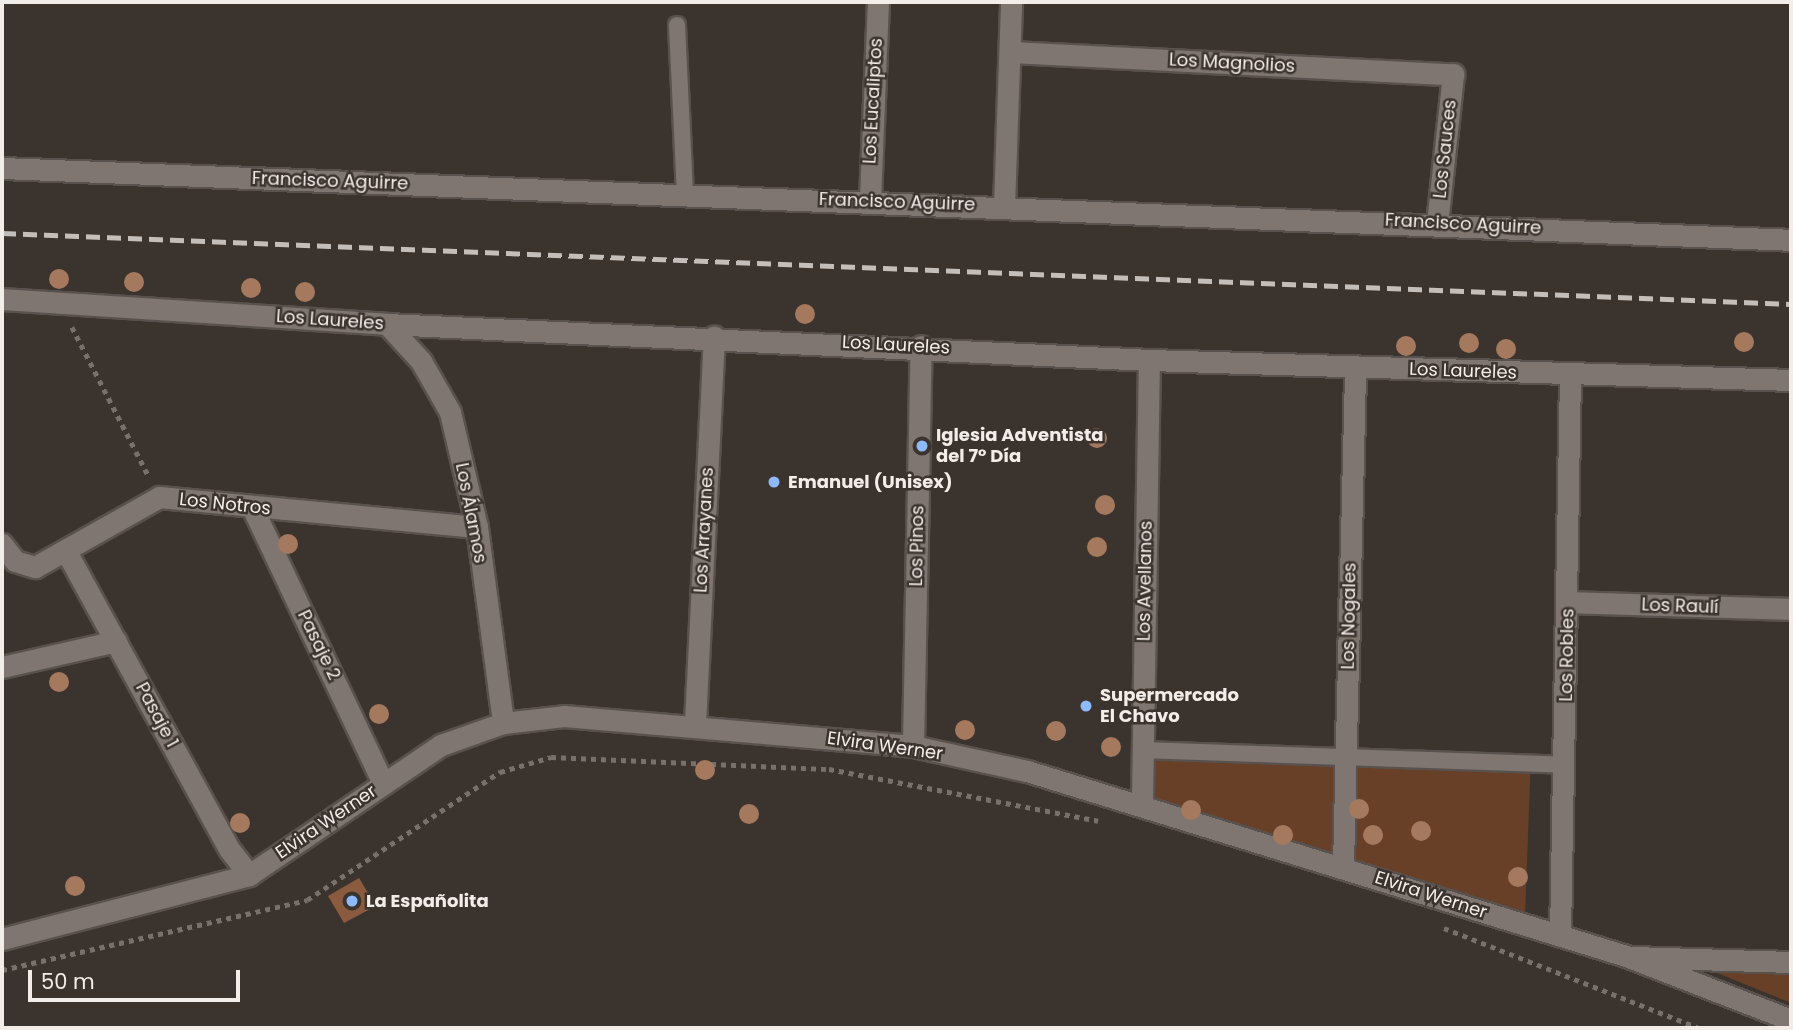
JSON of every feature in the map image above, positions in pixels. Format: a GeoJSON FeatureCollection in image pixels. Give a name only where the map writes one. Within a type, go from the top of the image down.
{"type":"FeatureCollection","features":[{"type":"Feature","properties":{"kind":"street","name":"Los Eucaliptos"},"geometry":{"type":"LineString","coordinates":[[870,200],[878,2]]}},
{"type":"Feature","properties":{"kind":"street"},"geometry":{"type":"LineString","coordinates":[[1004,206],[1012,52],[1011,2]]}},
{"type":"Feature","properties":{"kind":"street","name":"Los Magnolios"},"geometry":{"type":"LineString","coordinates":[[1012,52],[1453,74]]}},
{"type":"Feature","properties":{"kind":"street","name":"Los Sauces"},"geometry":{"type":"LineString","coordinates":[[1437,223],[1453,74]]}},
{"type":"Feature","properties":{"kind":"street","name":"Francisco Aguirre"},"geometry":{"type":"LineString","coordinates":[[2,169],[870,200],[1791,240]]}},
{"type":"Feature","properties":{"kind":"street","name":"Los Laureles"},"geometry":{"type":"LineString","coordinates":[[2,299],[387,324],[714,336],[1149,360],[1791,380]]}},
{"type":"Feature","properties":{"kind":"street","name":"Los Álamos"},"geometry":{"type":"LineString","coordinates":[[387,324],[421,361],[450,412],[477,527],[503,723]]}},
{"type":"Feature","properties":{"kind":"street","name":"Los Arrayanes"},"geometry":{"type":"LineString","coordinates":[[695,724],[714,336]]}},
{"type":"Feature","properties":{"kind":"street","name":"Los Pinos"},"geometry":{"type":"LineString","coordinates":[[913,746],[921,346]]}},
{"type":"Feature","properties":{"kind":"street","name":"Los Avellanos"},"geometry":{"type":"LineString","coordinates":[[1142,802],[1149,360]]}},
{"type":"Feature","properties":{"kind":"street","name":"Los Nogales"},"geometry":{"type":"LineString","coordinates":[[1343,865],[1355,367]]}},
{"type":"Feature","properties":{"kind":"street","name":"Los Robles"},"geometry":{"type":"LineString","coordinates":[[1559,936],[1568,602],[1570,374]]}},
{"type":"Feature","properties":{"kind":"street","name":"Los Notros"},"geometry":{"type":"LineString","coordinates":[[2,544],[15,561],[35,567],[67,553],[159,497],[477,527]]}},
{"type":"Feature","properties":{"kind":"street","name":"Pasaje 2"},"geometry":{"type":"LineString","coordinates":[[251,507],[383,783]]}},
{"type":"Feature","properties":{"kind":"street","name":"Pasaje 1"},"geometry":{"type":"LineString","coordinates":[[67,553],[249,875]]}},
{"type":"Feature","properties":{"kind":"street","name":"Los Raulí"},"geometry":{"type":"LineString","coordinates":[[1568,602],[1791,609]]}},
{"type":"Feature","properties":{"kind":"street"},"geometry":{"type":"LineString","coordinates":[[2,667],[116,641]]}},
{"type":"Feature","properties":{"kind":"street","name":"Elvira Werner"},"geometry":{"type":"LineString","coordinates":[[2,939],[249,875],[441,745],[503,723],[564,716],[695,724],[913,746],[1142,802],[1626,956],[1791,961]]}},
{"type":"Feature","properties":{"kind":"street"},"geometry":{"type":"LineString","coordinates":[[1626,956],[1791,1020]]}},
{"type":"Feature","properties":{"kind":"lane"},"geometry":{"type":"LineString","coordinates":[[677,24],[685,194]]}},
{"type":"Feature","properties":{"kind":"lane"},"geometry":{"type":"LineString","coordinates":[[1143,750],[1564,765]]}},
{"type":"Feature","properties":{"kind":"path"},"geometry":{"type":"LineString","coordinates":[[59,302],[159,497]]}},
{"type":"Feature","properties":{"kind":"path"},"geometry":{"type":"LineString","coordinates":[[2,970],[307,900],[500,772],[551,757],[829,769],[1110,823]]}},
{"type":"Feature","properties":{"kind":"path"},"geometry":{"type":"LineString","coordinates":[[1437,926],[1699,1028]]}},
{"type":"Feature","properties":{"kind":"shaded area"},"geometry":{"type":"Polygon","coordinates":[[[1136,740],[1531,755],[1525,915],[1133,791],[1136,740]]]}},
{"type":"Feature","properties":{"kind":"shaded area"},"geometry":{"type":"Polygon","coordinates":[[[1698,965],[1791,970],[1791,1003],[1698,965]]]}},
{"type":"Feature","properties":{"kind":"building","name":"La Españolita"},"geometry":{"type":"Polygon","coordinates":[[[359,878],[376,906],[344,923],[328,896],[359,878]]]}},
{"type":"Feature","properties":{"kind":"railway"},"geometry":{"type":"LineString","coordinates":[[2,233],[1791,304]]}},
{"type":"Feature","properties":{"kind":"place","name":"Iglesia Adventista del 7° Día"},"geometry":{"type":"Point","coordinates":[922,446]}},
{"type":"Feature","properties":{"kind":"place","name":"Emanuel (Unisex)"},"geometry":{"type":"Point","coordinates":[774,482]}},
{"type":"Feature","properties":{"kind":"place","name":"Supermercado El Chavo"},"geometry":{"type":"Point","coordinates":[1086,706]}},
{"type":"Feature","properties":{"kind":"place","name":"La Españolita"},"geometry":{"type":"Point","coordinates":[352,901]}}]}
